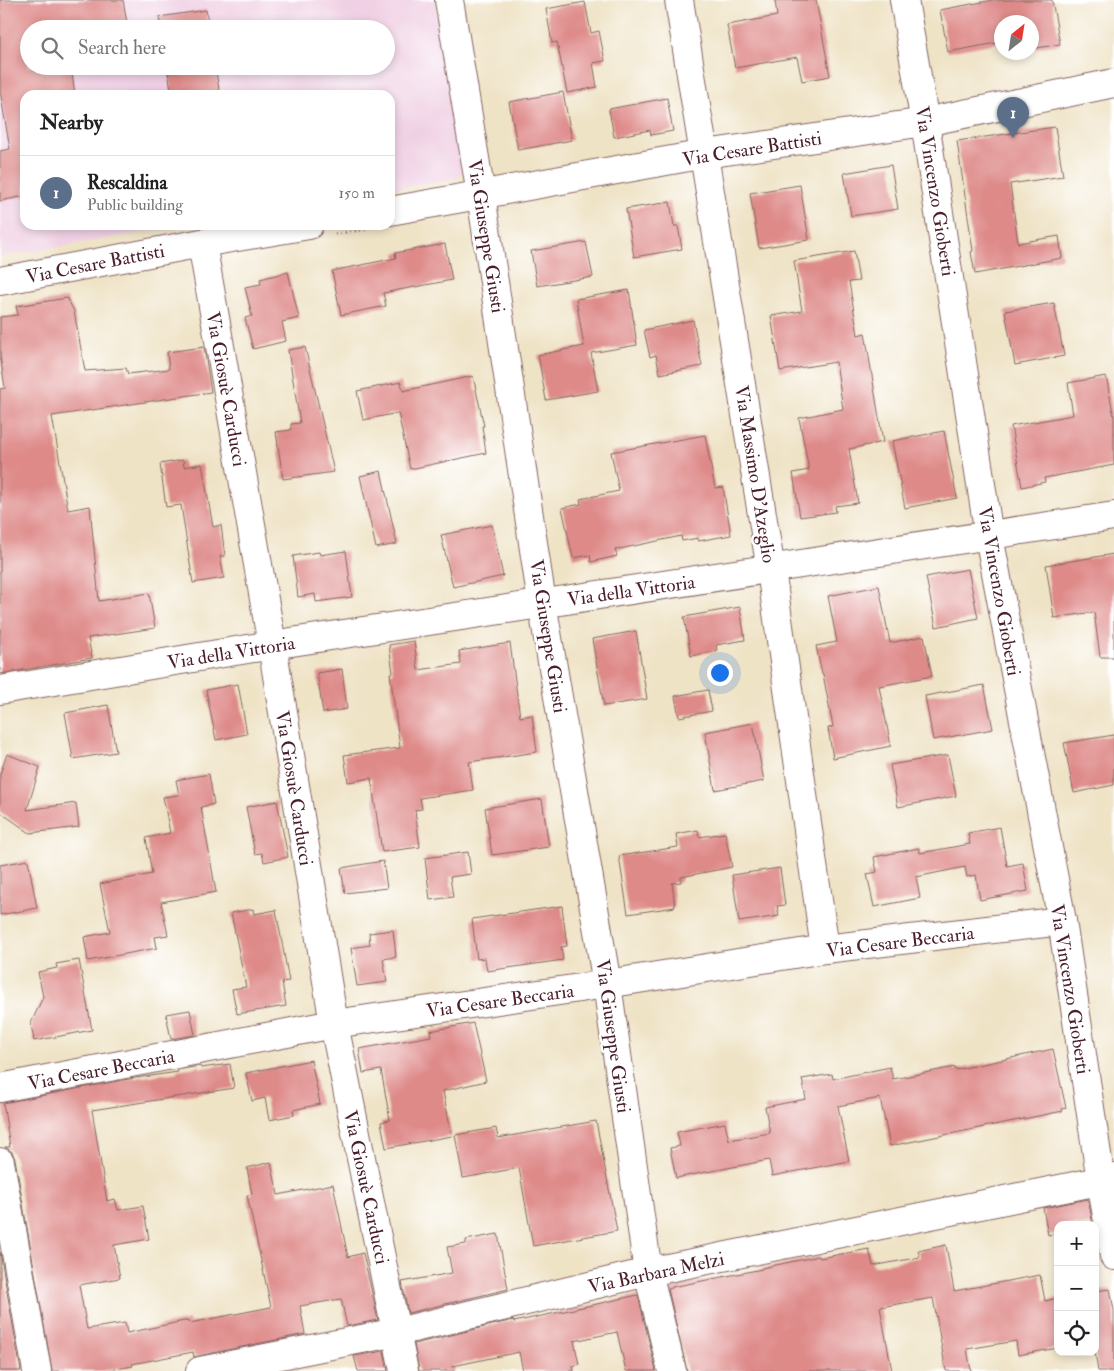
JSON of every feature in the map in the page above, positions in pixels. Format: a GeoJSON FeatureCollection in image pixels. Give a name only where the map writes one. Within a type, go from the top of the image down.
{"type":"FeatureCollection","features":[{"type":"Feature","properties":{"kind":"street","name":"Via Giuseppe Giusti"},"geometry":{"type":"LineString","coordinates":[[450,0],[542,603],[608,984],[648,1272],[672,1371]]}},
{"type":"Feature","properties":{"kind":"street","name":"Via Massimo D'Azeglio"},"geometry":{"type":"LineString","coordinates":[[679,0],[771,570],[825,949]]}},
{"type":"Feature","properties":{"kind":"street","name":"Via Vincenzo Gioberti"},"geometry":{"type":"LineString","coordinates":[[904,0],[925,122],[989,536],[1062,921],[1107,1179],[1114,1256]]}},
{"type":"Feature","properties":{"kind":"street","name":"Via Cesare Battisti"},"geometry":{"type":"LineString","coordinates":[[395,210],[705,154],[925,122],[1114,84]]}},
{"type":"Feature","properties":{"kind":"street","name":"Via Cesare Battisti"},"geometry":{"type":"LineString","coordinates":[[0,281],[279,230]]}},
{"type":"Feature","properties":{"kind":"street","name":"Via Giosuè Carducci"},"geometry":{"type":"LineString","coordinates":[[202,243],[272,645],[334,1024],[404,1371]]}},
{"type":"Feature","properties":{"kind":"street","name":"Via della Vittoria"},"geometry":{"type":"LineString","coordinates":[[0,690],[272,645],[1114,516]]}},
{"type":"Feature","properties":{"kind":"street","name":"Via Cesare Beccaria"},"geometry":{"type":"LineString","coordinates":[[0,1088],[334,1024],[608,984],[825,949],[1062,921]]}},
{"type":"Feature","properties":{"kind":"street"},"geometry":{"type":"LineString","coordinates":[[0,1162],[37,1371]]}},
{"type":"Feature","properties":{"kind":"street","name":"Via Barbara Melzi"},"geometry":{"type":"LineString","coordinates":[[200,1371],[397,1332],[648,1272],[1107,1179]]}},
{"type":"Feature","properties":{"kind":"shaded area"},"geometry":{"type":"Polygon","coordinates":[[[0,0],[434,0],[463,168],[459,178],[395,188],[395,90],[20,90],[20,230],[156,230],[0,257],[0,0]]]}},
{"type":"Feature","properties":{"kind":"building"},"geometry":{"type":"Polygon","coordinates":[[[0,0],[123,0],[126,20],[20,20],[20,75],[72,75],[74,90],[20,90],[20,197],[0,201],[0,151],[10,149],[0,91],[0,0]]]}},
{"type":"Feature","properties":{"kind":"building"},"geometry":{"type":"Polygon","coordinates":[[[775,0],[816,0],[830,76],[802,81],[797,57],[735,68],[727,25],[777,16],[775,0]]]}},
{"type":"Feature","properties":{"kind":"building"},"geometry":{"type":"Polygon","coordinates":[[[993,0],[1052,0],[1060,44],[1039,48],[1039,15],[994,15],[994,43],[948,52],[940,10],[993,0]]]}},
{"type":"Feature","properties":{"kind":"building"},"geometry":{"type":"Polygon","coordinates":[[[585,2],[591,33],[599,31],[605,61],[593,63],[597,87],[567,93],[557,42],[552,43],[546,9],[585,2]]]}},
{"type":"Feature","properties":{"kind":"building"},"geometry":{"type":"Polygon","coordinates":[[[206,10],[208,20],[160,20],[159,17],[206,10]]]}},
{"type":"Feature","properties":{"kind":"building"},"geometry":{"type":"Polygon","coordinates":[[[169,75],[217,75],[219,90],[171,90],[169,75]]]}},
{"type":"Feature","properties":{"kind":"building"},"geometry":{"type":"Polygon","coordinates":[[[563,92],[572,140],[518,150],[509,102],[563,92]]]}},
{"type":"Feature","properties":{"kind":"building"},"geometry":{"type":"Polygon","coordinates":[[[667,98],[673,131],[651,135],[650,130],[614,137],[609,109],[667,98]]]}},
{"type":"Feature","properties":{"kind":"building"},"geometry":{"type":"Polygon","coordinates":[[[1055,127],[1063,176],[1010,184],[1018,243],[1059,236],[1062,258],[975,274],[957,141],[1055,127]]]}},
{"type":"Feature","properties":{"kind":"building"},"geometry":{"type":"Polygon","coordinates":[[[891,165],[898,209],[851,216],[844,173],[891,165]]]}},
{"type":"Feature","properties":{"kind":"building"},"geometry":{"type":"Polygon","coordinates":[[[800,185],[809,240],[759,248],[750,193],[800,185]]]}},
{"type":"Feature","properties":{"kind":"building"},"geometry":{"type":"Polygon","coordinates":[[[670,202],[674,226],[678,226],[682,249],[634,257],[626,209],[670,202]]]}},
{"type":"Feature","properties":{"kind":"building"},"geometry":{"type":"Polygon","coordinates":[[[586,242],[593,277],[537,286],[531,251],[586,242]]]}},
{"type":"Feature","properties":{"kind":"building"},"geometry":{"type":"Polygon","coordinates":[[[445,244],[452,280],[383,293],[386,306],[341,315],[332,271],[396,258],[395,253],[445,244]]]}},
{"type":"Feature","properties":{"kind":"building"},"geometry":{"type":"Polygon","coordinates":[[[854,251],[859,281],[849,282],[858,335],[865,333],[883,442],[849,449],[858,503],[835,506],[836,512],[800,517],[793,473],[809,470],[799,418],[843,409],[836,362],[780,371],[771,316],[802,311],[794,261],[854,251]]]}},
{"type":"Feature","properties":{"kind":"building"},"geometry":{"type":"Polygon","coordinates":[[[288,272],[299,318],[282,322],[286,341],[253,349],[245,318],[252,316],[245,287],[261,284],[260,279],[288,272]]]}},
{"type":"Feature","properties":{"kind":"building"},"geometry":{"type":"Polygon","coordinates":[[[629,290],[637,345],[591,353],[598,391],[546,400],[538,355],[584,346],[576,299],[629,290]]]}},
{"type":"Feature","properties":{"kind":"building"},"geometry":{"type":"Polygon","coordinates":[[[67,298],[74,311],[85,371],[126,368],[128,374],[169,369],[167,352],[204,347],[211,392],[52,416],[68,510],[90,506],[99,601],[149,593],[155,628],[88,638],[92,658],[0,674],[0,389],[5,388],[0,355],[0,317],[18,315],[16,306],[67,298]]]}},
{"type":"Feature","properties":{"kind":"building"},"geometry":{"type":"Polygon","coordinates":[[[1054,303],[1064,356],[1015,365],[1005,311],[1054,303]]]}},
{"type":"Feature","properties":{"kind":"building"},"geometry":{"type":"Polygon","coordinates":[[[693,320],[702,366],[660,374],[656,355],[650,357],[644,330],[693,320]]]}},
{"type":"Feature","properties":{"kind":"building"},"geometry":{"type":"Polygon","coordinates":[[[305,347],[334,472],[283,479],[276,432],[291,430],[291,424],[300,423],[288,350],[305,347]]]}},
{"type":"Feature","properties":{"kind":"building"},"geometry":{"type":"Polygon","coordinates":[[[473,376],[484,426],[482,426],[486,453],[410,469],[398,413],[363,420],[357,391],[401,382],[403,391],[473,376]]]}},
{"type":"Feature","properties":{"kind":"building"},"geometry":{"type":"Polygon","coordinates":[[[1106,376],[1114,417],[1114,465],[1044,478],[1045,482],[1022,487],[1011,426],[1073,415],[1068,383],[1106,376]]]}},
{"type":"Feature","properties":{"kind":"building"},"geometry":{"type":"Polygon","coordinates":[[[944,431],[957,498],[905,508],[892,441],[944,431]]]}},
{"type":"Feature","properties":{"kind":"building"},"geometry":{"type":"Polygon","coordinates":[[[705,435],[715,488],[723,487],[731,535],[698,541],[698,538],[682,541],[681,536],[615,550],[617,556],[591,562],[590,555],[573,558],[562,508],[581,504],[580,499],[619,491],[611,452],[705,435]]]}},
{"type":"Feature","properties":{"kind":"building"},"geometry":{"type":"Polygon","coordinates":[[[183,460],[184,467],[202,464],[213,527],[221,525],[225,556],[220,556],[224,578],[193,583],[181,505],[166,507],[160,464],[183,460]]]}},
{"type":"Feature","properties":{"kind":"building"},"geometry":{"type":"Polygon","coordinates":[[[381,471],[397,544],[376,548],[360,476],[381,471]]]}},
{"type":"Feature","properties":{"kind":"building"},"geometry":{"type":"Polygon","coordinates":[[[492,525],[503,576],[453,587],[441,535],[492,525]]]}},
{"type":"Feature","properties":{"kind":"building"},"geometry":{"type":"Polygon","coordinates":[[[346,551],[352,597],[316,602],[315,594],[298,597],[293,556],[319,552],[320,555],[346,551]]]}},
{"type":"Feature","properties":{"kind":"building"},"geometry":{"type":"Polygon","coordinates":[[[1114,554],[1114,657],[1100,657],[1094,612],[1054,618],[1046,565],[1114,554]]]}},
{"type":"Feature","properties":{"kind":"building"},"geometry":{"type":"Polygon","coordinates":[[[968,569],[978,618],[936,627],[926,577],[968,569]]]}},
{"type":"Feature","properties":{"kind":"building"},"geometry":{"type":"Polygon","coordinates":[[[879,586],[890,643],[924,636],[932,676],[879,686],[891,746],[833,758],[828,728],[833,727],[816,646],[837,642],[828,596],[879,586]]]}},
{"type":"Feature","properties":{"kind":"building"},"geometry":{"type":"Polygon","coordinates":[[[740,607],[745,640],[716,645],[717,651],[691,656],[684,617],[740,607]]]}},
{"type":"Feature","properties":{"kind":"building"},"geometry":{"type":"Polygon","coordinates":[[[636,631],[647,699],[604,706],[592,639],[636,631]]]}},
{"type":"Feature","properties":{"kind":"building"},"geometry":{"type":"Polygon","coordinates":[[[414,641],[418,670],[461,664],[459,651],[510,643],[520,717],[532,715],[537,752],[469,762],[473,790],[420,798],[422,809],[415,810],[420,847],[382,852],[371,778],[348,782],[344,755],[400,748],[390,673],[393,673],[389,645],[414,641]]]}},
{"type":"Feature","properties":{"kind":"building"},"geometry":{"type":"Polygon","coordinates":[[[342,669],[347,709],[323,713],[317,673],[342,669]]]}},
{"type":"Feature","properties":{"kind":"building"},"geometry":{"type":"Polygon","coordinates":[[[238,684],[247,734],[216,740],[206,690],[238,684]]]}},
{"type":"Feature","properties":{"kind":"building"},"geometry":{"type":"Polygon","coordinates":[[[984,685],[993,729],[933,740],[925,696],[984,685]]]}},
{"type":"Feature","properties":{"kind":"building"},"geometry":{"type":"Polygon","coordinates":[[[708,690],[712,711],[679,717],[675,696],[708,690]]]}},
{"type":"Feature","properties":{"kind":"building"},"geometry":{"type":"Polygon","coordinates":[[[108,705],[116,752],[73,759],[65,713],[108,705]]]}},
{"type":"Feature","properties":{"kind":"building"},"geometry":{"type":"Polygon","coordinates":[[[753,723],[764,781],[715,790],[705,732],[753,723]]]}},
{"type":"Feature","properties":{"kind":"building"},"geometry":{"type":"Polygon","coordinates":[[[1114,735],[1114,785],[1074,793],[1064,743],[1114,735]]]}},
{"type":"Feature","properties":{"kind":"building"},"geometry":{"type":"Polygon","coordinates":[[[7,754],[40,767],[27,810],[76,803],[79,827],[30,833],[0,812],[0,774],[7,754]]]}},
{"type":"Feature","properties":{"kind":"building"},"geometry":{"type":"Polygon","coordinates":[[[948,755],[956,796],[898,807],[890,765],[948,755]]]}},
{"type":"Feature","properties":{"kind":"building"},"geometry":{"type":"Polygon","coordinates":[[[209,774],[214,804],[201,807],[216,892],[161,902],[168,935],[155,937],[157,948],[88,961],[84,937],[110,932],[100,884],[152,874],[146,838],[170,833],[163,797],[179,795],[176,780],[209,774]]]}},
{"type":"Feature","properties":{"kind":"building"},"geometry":{"type":"Polygon","coordinates":[[[542,799],[549,847],[492,855],[485,808],[542,799]]]}},
{"type":"Feature","properties":{"kind":"building"},"geometry":{"type":"Polygon","coordinates":[[[277,801],[288,857],[264,862],[262,853],[255,854],[246,807],[277,801]]]}},
{"type":"Feature","properties":{"kind":"building"},"geometry":{"type":"Polygon","coordinates":[[[1000,827],[1007,866],[1023,863],[1028,891],[980,900],[976,875],[967,877],[965,867],[916,877],[920,898],[874,907],[867,874],[877,872],[874,857],[919,848],[920,853],[970,844],[968,833],[1000,827]]]}},
{"type":"Feature","properties":{"kind":"building"},"geometry":{"type":"Polygon","coordinates":[[[698,830],[699,837],[725,833],[732,867],[681,877],[681,882],[672,883],[675,907],[628,914],[619,856],[678,847],[676,834],[698,830]]]}},
{"type":"Feature","properties":{"kind":"building"},"geometry":{"type":"Polygon","coordinates":[[[468,852],[471,874],[450,877],[453,897],[430,900],[425,858],[468,852]]]}},
{"type":"Feature","properties":{"kind":"building"},"geometry":{"type":"Polygon","coordinates":[[[28,860],[37,908],[0,915],[0,865],[28,860]]]}},
{"type":"Feature","properties":{"kind":"building"},"geometry":{"type":"Polygon","coordinates":[[[383,861],[387,888],[345,893],[341,868],[383,861]]]}},
{"type":"Feature","properties":{"kind":"building"},"geometry":{"type":"Polygon","coordinates":[[[780,868],[785,905],[777,906],[779,916],[739,922],[732,875],[780,868]]]}},
{"type":"Feature","properties":{"kind":"building"},"geometry":{"type":"Polygon","coordinates":[[[562,906],[567,946],[561,947],[563,960],[487,971],[485,958],[477,959],[472,919],[562,906]]]}},
{"type":"Feature","properties":{"kind":"building"},"geometry":{"type":"Polygon","coordinates":[[[253,909],[254,914],[276,910],[289,981],[282,982],[286,1006],[237,1014],[232,989],[246,987],[231,913],[253,909]]]}},
{"type":"Feature","properties":{"kind":"building"},"geometry":{"type":"Polygon","coordinates":[[[393,930],[396,957],[383,959],[387,982],[357,986],[351,948],[370,945],[369,933],[393,930]]]}},
{"type":"Feature","properties":{"kind":"building"},"geometry":{"type":"Polygon","coordinates":[[[79,960],[92,1030],[34,1041],[31,1023],[43,997],[38,972],[57,968],[56,964],[79,960]]]}},
{"type":"Feature","properties":{"kind":"building"},"geometry":{"type":"Polygon","coordinates":[[[190,1010],[195,1035],[171,1039],[166,1014],[190,1010]]]}},
{"type":"Feature","properties":{"kind":"building"},"geometry":{"type":"Polygon","coordinates":[[[473,1023],[486,1081],[443,1091],[452,1136],[386,1148],[381,1122],[390,1120],[381,1070],[363,1073],[359,1049],[431,1036],[430,1031],[473,1023]]]}},
{"type":"Feature","properties":{"kind":"building"},"geometry":{"type":"Polygon","coordinates":[[[1053,1049],[1066,1108],[1062,1109],[1063,1111],[890,1146],[880,1098],[838,1106],[849,1161],[772,1176],[769,1160],[676,1178],[670,1148],[680,1146],[677,1132],[725,1123],[729,1140],[770,1133],[765,1107],[806,1099],[802,1079],[832,1074],[833,1079],[890,1067],[893,1079],[955,1067],[955,1070],[1053,1049]]]}},
{"type":"Feature","properties":{"kind":"building"},"geometry":{"type":"Polygon","coordinates":[[[311,1060],[320,1104],[293,1110],[294,1115],[269,1120],[265,1098],[252,1101],[246,1073],[311,1060]]]}},
{"type":"Feature","properties":{"kind":"building"},"geometry":{"type":"Polygon","coordinates":[[[230,1064],[234,1088],[92,1110],[107,1201],[115,1199],[118,1210],[143,1206],[149,1239],[114,1245],[120,1278],[79,1285],[87,1329],[125,1323],[127,1333],[189,1320],[190,1323],[271,1307],[247,1195],[252,1194],[247,1168],[271,1162],[278,1195],[333,1184],[348,1257],[363,1253],[378,1320],[347,1326],[341,1299],[300,1306],[305,1334],[194,1357],[193,1352],[103,1371],[52,1371],[15,1159],[12,1152],[5,1147],[10,1147],[3,1103],[122,1080],[178,1072],[177,1070],[200,1066],[201,1068],[230,1064]]]}},
{"type":"Feature","properties":{"kind":"building"},"geometry":{"type":"Polygon","coordinates":[[[596,1121],[617,1231],[533,1246],[519,1168],[463,1178],[455,1135],[496,1128],[498,1138],[596,1121]]]}},
{"type":"Feature","properties":{"kind":"building"},"geometry":{"type":"Polygon","coordinates":[[[1088,1199],[1092,1221],[1054,1221],[1054,1234],[1048,1235],[1043,1208],[1088,1199]]]}},
{"type":"Feature","properties":{"kind":"building"},"geometry":{"type":"Polygon","coordinates":[[[498,1234],[508,1289],[408,1313],[402,1282],[452,1273],[447,1247],[466,1244],[466,1240],[498,1234]]]}},
{"type":"Feature","properties":{"kind":"building"},"geometry":{"type":"Polygon","coordinates":[[[946,1245],[954,1291],[1040,1275],[1045,1301],[1054,1299],[1054,1349],[1018,1355],[1016,1341],[967,1349],[971,1371],[946,1371],[933,1298],[880,1307],[892,1371],[687,1371],[668,1289],[819,1256],[820,1258],[869,1249],[873,1266],[920,1257],[918,1251],[946,1245]]]}},
{"type":"Feature","properties":{"kind":"building"},"geometry":{"type":"Polygon","coordinates":[[[0,1252],[21,1371],[0,1371],[0,1252]]]}},
{"type":"Feature","properties":{"kind":"building"},"geometry":{"type":"Polygon","coordinates":[[[1110,1289],[1114,1310],[1114,1371],[1098,1371],[1096,1356],[1099,1356],[1099,1290],[1110,1289]]]}},
{"type":"Feature","properties":{"kind":"building"},"geometry":{"type":"Polygon","coordinates":[[[638,1295],[656,1371],[626,1371],[617,1332],[574,1341],[579,1364],[573,1366],[574,1371],[523,1371],[519,1352],[453,1366],[454,1371],[419,1371],[414,1344],[513,1320],[514,1322],[638,1295]]]}},
{"type":"Feature","properties":{"kind":"building"},"geometry":{"type":"Polygon","coordinates":[[[384,1351],[388,1371],[358,1371],[354,1356],[384,1351]]]}},
{"type":"Feature","properties":{"kind":"place","name":"Rescaldina"},"geometry":{"type":"Point","coordinates":[1013,138]}}]}
